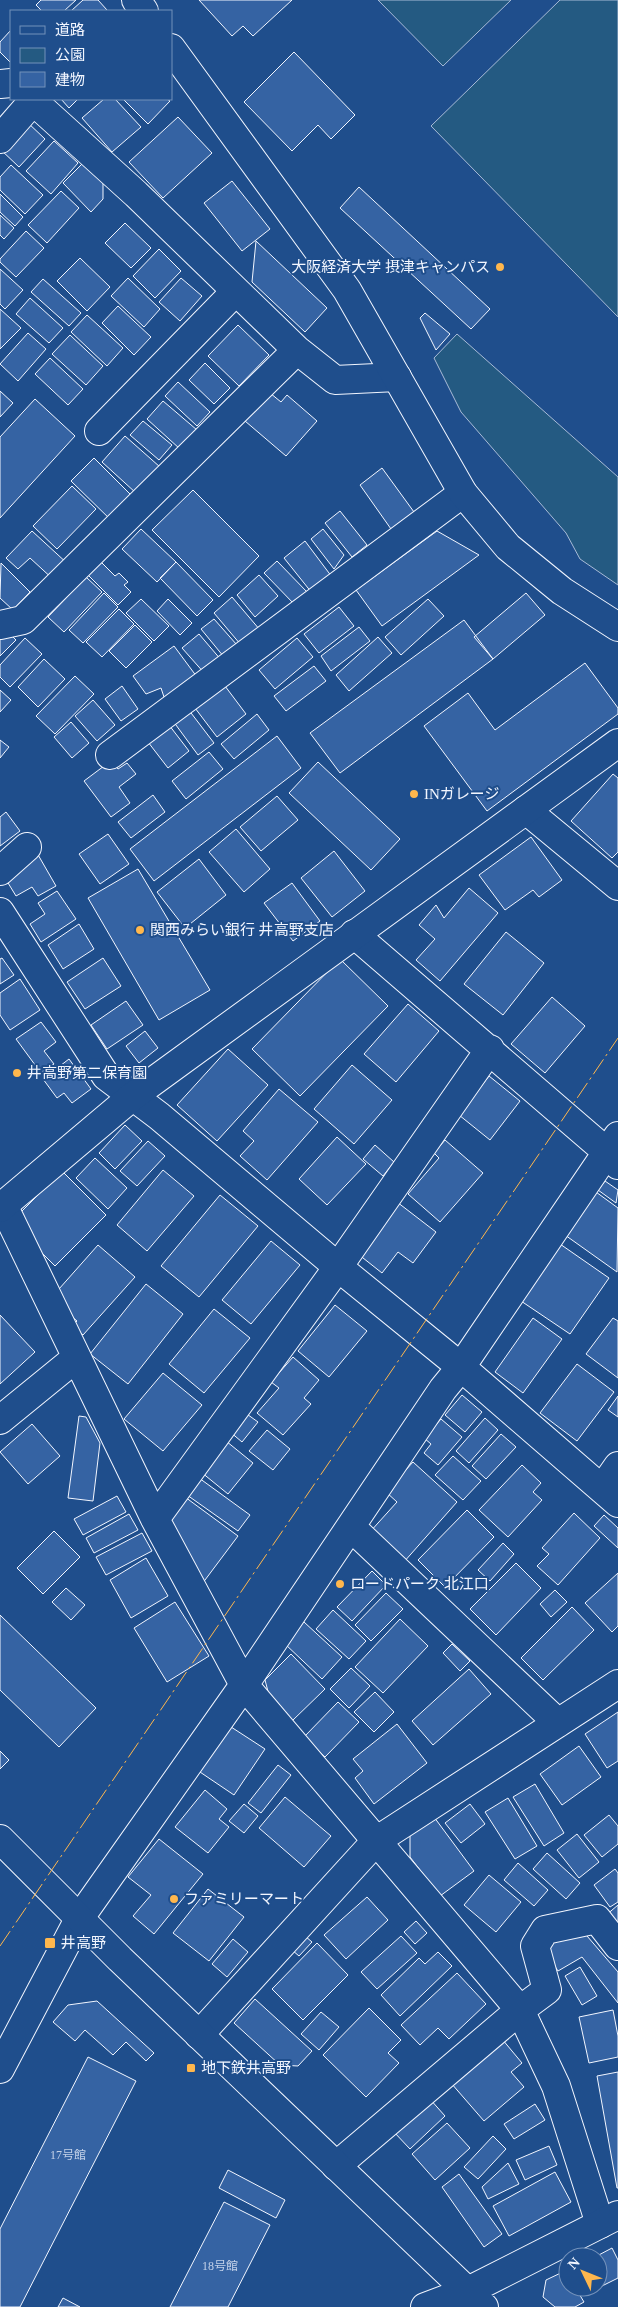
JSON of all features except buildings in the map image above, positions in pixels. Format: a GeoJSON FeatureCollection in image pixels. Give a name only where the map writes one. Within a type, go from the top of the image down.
{"type":"FeatureCollection","features":[{"type":"Feature","properties":{"kind":"street"},"geometry":{"type":"LineString","coordinates":[[172,49],[347,290],[463,493],[508,548],[562,590],[618,626]]}},
{"type":"Feature","properties":{"kind":"street"},"geometry":{"type":"LineString","coordinates":[[0,139],[32,100],[136,194],[297,350],[335,380],[397,378]]}},
{"type":"Feature","properties":{"kind":"street"},"geometry":{"type":"LineString","coordinates":[[98,431],[235,292]]}},
{"type":"Feature","properties":{"kind":"street"},"geometry":{"type":"LineString","coordinates":[[0,625],[23,620],[297,350]]}},
{"type":"Feature","properties":{"kind":"street"},"geometry":{"type":"LineString","coordinates":[[110,755],[463,493]]}},
{"type":"Feature","properties":{"kind":"street"},"geometry":{"type":"LineString","coordinates":[[425,2307],[476,2299],[609,2219],[556,2086],[520,2010],[244,1685],[155,1518],[1,1206],[133,1096],[618,743]]}},
{"type":"Feature","properties":{"kind":"street"},"geometry":{"type":"LineString","coordinates":[[526,810],[618,886]]}},
{"type":"Feature","properties":{"kind":"street"},"geometry":{"type":"LineString","coordinates":[[0,871],[27,847]]}},
{"type":"Feature","properties":{"kind":"street"},"geometry":{"type":"LineString","coordinates":[[0,912],[106,1076],[133,1096],[338,1268],[461,1367],[610,1496],[618,1466]]}},
{"type":"Feature","properties":{"kind":"street"},"geometry":{"type":"LineString","coordinates":[[0,2069],[79,1919],[244,1685],[443,1389],[461,1367],[614,1151],[354,934]]}},
{"type":"Feature","properties":{"kind":"street"},"geometry":{"type":"LineString","coordinates":[[155,1518],[338,1268],[490,1049]]}},
{"type":"Feature","properties":{"kind":"street"},"geometry":{"type":"LineString","coordinates":[[0,1420],[76,1358]]}},
{"type":"Feature","properties":{"kind":"street"},"geometry":{"type":"LineString","coordinates":[[351,1527],[558,1723]]}},
{"type":"Feature","properties":{"kind":"street"},"geometry":{"type":"LineString","coordinates":[[199,2035],[376,1841],[618,1684]]}},
{"type":"Feature","properties":{"kind":"street"},"geometry":{"type":"LineString","coordinates":[[0,1840],[199,2035],[476,2299]]}},
{"type":"Feature","properties":{"kind":"street"},"geometry":{"type":"LineString","coordinates":[[336,2166],[520,2010],[547,1990],[535,1946],[545,1930],[597,1919],[618,1946]]}},
{"type":"Feature","properties":{"kind":"green space"},"geometry":{"type":"Polygon","coordinates":[[[378,0],[511,0],[443,66],[378,0]]]}},
{"type":"Feature","properties":{"kind":"green space"},"geometry":{"type":"Polygon","coordinates":[[[560,0],[618,0],[618,317],[431,126],[560,0]]]}},
{"type":"Feature","properties":{"kind":"green space"},"geometry":{"type":"Polygon","coordinates":[[[457,334],[618,477],[618,585],[580,559],[566,533],[461,412],[434,358],[457,334]]]}},
{"type":"Feature","properties":{"kind":"power"},"geometry":{"type":"LineString","coordinates":[[0,1946],[618,1038]]}},
{"type":"Feature","properties":{"kind":"place","name":"大阪経済大学 摂津キャンパス"},"geometry":{"type":"Point","coordinates":[500,267]}},
{"type":"Feature","properties":{"kind":"place","name":"INガレージ"},"geometry":{"type":"Point","coordinates":[414,794]}},
{"type":"Feature","properties":{"kind":"place","name":"関西みらい銀行 井高野支店"},"geometry":{"type":"Point","coordinates":[140,930]}},
{"type":"Feature","properties":{"kind":"place","name":"井高野第二保育園"},"geometry":{"type":"Point","coordinates":[17,1073]}},
{"type":"Feature","properties":{"kind":"place","name":"ロードパーク 北江口"},"geometry":{"type":"Point","coordinates":[340,1584]}},
{"type":"Feature","properties":{"kind":"place","name":"ファミリーマート"},"geometry":{"type":"Point","coordinates":[174,1899]}},
{"type":"Feature","properties":{"kind":"place","name":"井高野"},"geometry":{"type":"Point","coordinates":[50,1943]}},
{"type":"Feature","properties":{"kind":"place","name":"地下鉄井高野"},"geometry":{"type":"Point","coordinates":[191,2068]}}]}
